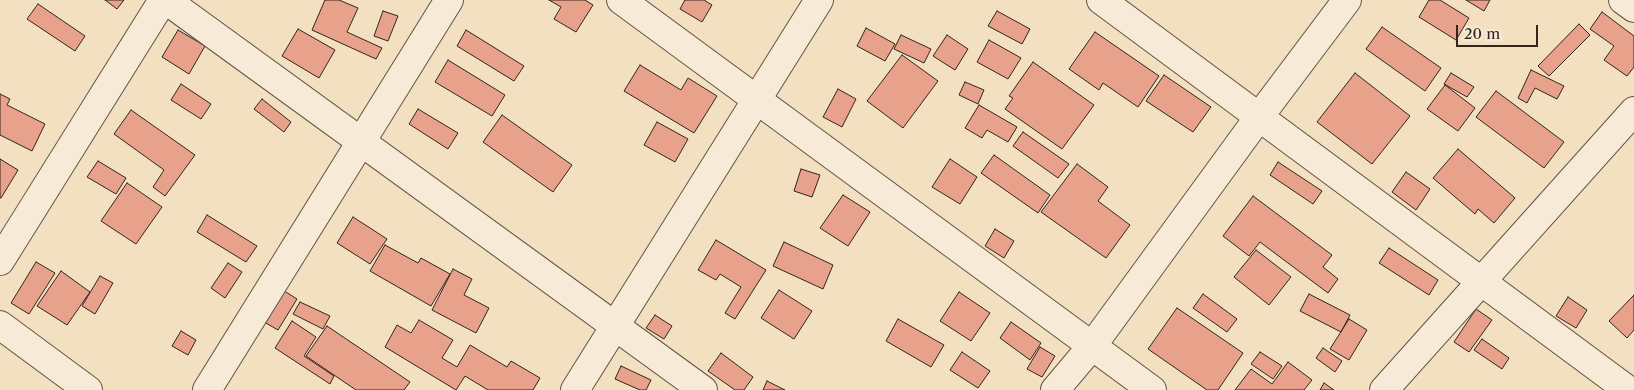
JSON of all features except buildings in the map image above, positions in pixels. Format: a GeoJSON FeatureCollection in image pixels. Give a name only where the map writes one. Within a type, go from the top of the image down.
{"type":"FeatureCollection","features":[{"type":"Feature","properties":{"kind":"street"},"geometry":{"type":"LineString","coordinates":[[0,261],[165,0],[703,390]]}},
{"type":"Feature","properties":{"kind":"street"},"geometry":{"type":"LineString","coordinates":[[207,390],[449,0]]}},
{"type":"Feature","properties":{"kind":"street"},"geometry":{"type":"LineString","coordinates":[[621,0],[1152,390]]}},
{"type":"Feature","properties":{"kind":"street"},"geometry":{"type":"LineString","coordinates":[[575,390],[819,0]]}},
{"type":"Feature","properties":{"kind":"street"},"geometry":{"type":"LineString","coordinates":[[1101,0],[1628,390]]}},
{"type":"Feature","properties":{"kind":"street"},"geometry":{"type":"LineString","coordinates":[[1055,390],[1092,346],[1347,0]]}},
{"type":"Feature","properties":{"kind":"street"},"geometry":{"type":"LineString","coordinates":[[1623,0],[1634,8]]}},
{"type":"Feature","properties":{"kind":"street"},"geometry":{"type":"LineString","coordinates":[[1384,390],[1634,111]]}},
{"type":"Feature","properties":{"kind":"street"},"geometry":{"type":"LineString","coordinates":[[0,325],[88,390]]}}]}
